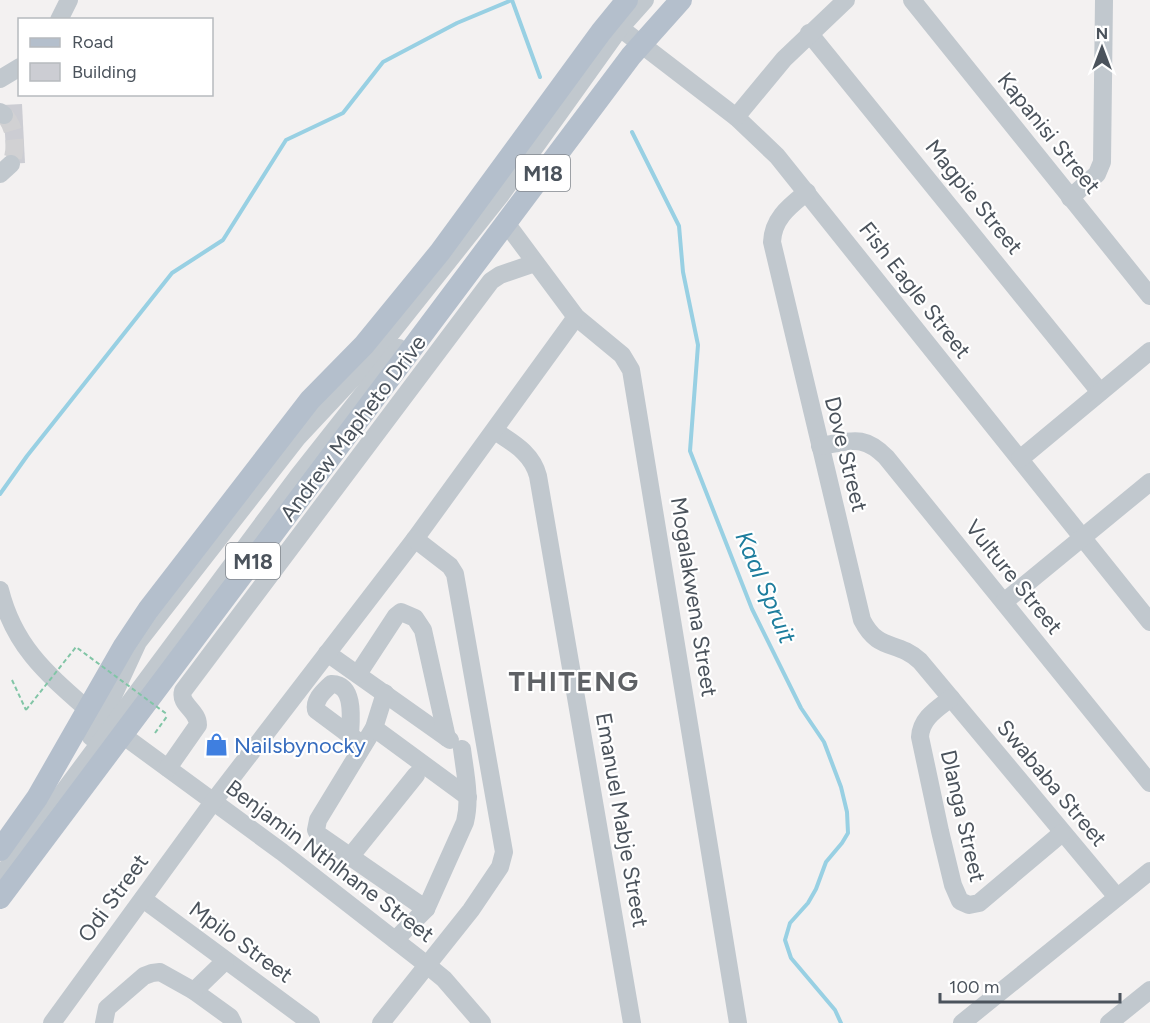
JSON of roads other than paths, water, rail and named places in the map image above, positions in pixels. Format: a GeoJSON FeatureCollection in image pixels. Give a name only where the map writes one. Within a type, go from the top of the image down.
{"type":"FeatureCollection","features":[{"type":"Feature","properties":{"kind":"main road","name":"Andrew Mapheto Drive"},"geometry":{"type":"LineString","coordinates":[[0,850],[37,798],[106,723],[506,223],[567,114],[573,81],[615,25],[627,0]]}},
{"type":"Feature","properties":{"kind":"main road","name":"M18"},"geometry":{"type":"LineString","coordinates":[[639,42],[681,0]]}},
{"type":"Feature","properties":{"kind":"main road","name":"Andrew Mapheto Drive"},"geometry":{"type":"LineString","coordinates":[[0,898],[106,723],[124,646],[148,610],[310,399],[364,345],[440,252],[567,114],[596,98],[639,42]]}},
{"type":"Feature","properties":{"kind":"street"},"geometry":{"type":"LineString","coordinates":[[60,18],[69,0]]}},
{"type":"Feature","properties":{"kind":"street"},"geometry":{"type":"LineString","coordinates":[[615,25],[645,0]]}},
{"type":"Feature","properties":{"kind":"street"},"geometry":{"type":"LineString","coordinates":[[639,42],[667,0]]}},
{"type":"Feature","properties":{"kind":"street"},"geometry":{"type":"LineString","coordinates":[[736,117],[784,59],[846,0]]}},
{"type":"Feature","properties":{"kind":"street","name":"Kapanisi Street"},"geometry":{"type":"LineString","coordinates":[[912,0],[1150,296]]}},
{"type":"Feature","properties":{"kind":"street"},"geometry":{"type":"LineString","coordinates":[[1070,198],[1097,174],[1102,162],[1104,0]]}},
{"type":"Feature","properties":{"kind":"street","name":"Fish Eagle Street"},"geometry":{"type":"LineString","coordinates":[[615,25],[736,117],[777,156],[1083,537],[1148,614]]}},
{"type":"Feature","properties":{"kind":"street","name":"Magpie Street"},"geometry":{"type":"LineString","coordinates":[[809,33],[1100,392]]}},
{"type":"Feature","properties":{"kind":"street"},"geometry":{"type":"LineString","coordinates":[[0,79],[18,68]]}},
{"type":"Feature","properties":{"kind":"street"},"geometry":{"type":"LineString","coordinates":[[0,869],[106,723],[298,476],[567,114]]}},
{"type":"Feature","properties":{"kind":"street","name":"Dove Street"},"geometry":{"type":"LineString","coordinates":[[807,192],[780,216],[772,234],[772,242],[862,620],[877,640],[912,654],[951,698]]}},
{"type":"Feature","properties":{"kind":"street","name":"Mogalakwena Street"},"geometry":{"type":"LineString","coordinates":[[506,223],[576,317],[622,355],[633,377],[738,1023]]}},
{"type":"Feature","properties":{"kind":"street"},"geometry":{"type":"LineString","coordinates":[[168,768],[198,725],[196,715],[181,697],[183,691],[490,281],[500,275],[535,263]]}},
{"type":"Feature","properties":{"kind":"street","name":"Odi Street"},"geometry":{"type":"LineString","coordinates":[[52,1023],[213,801],[415,538],[576,317]]}},
{"type":"Feature","properties":{"kind":"street"},"geometry":{"type":"LineString","coordinates":[[1020,459],[1150,351]]}},
{"type":"Feature","properties":{"kind":"street","name":"Emanuel Mabje Street"},"geometry":{"type":"LineString","coordinates":[[495,431],[526,453],[533,461],[538,476],[632,1023]]}},
{"type":"Feature","properties":{"kind":"street","name":"Vulture Street"},"geometry":{"type":"LineString","coordinates":[[820,446],[859,440],[875,447],[1150,783]]}},
{"type":"Feature","properties":{"kind":"street"},"geometry":{"type":"LineString","coordinates":[[1004,602],[1150,482]]}},
{"type":"Feature","properties":{"kind":"street"},"geometry":{"type":"LineString","coordinates":[[381,1023],[471,910],[503,859],[503,845],[455,574],[450,566],[415,538]]}},
{"type":"Feature","properties":{"kind":"street","name":"Benjamin Nthlhane Street"},"geometry":{"type":"LineString","coordinates":[[0,590],[3,603],[24,646],[35,661],[106,723],[282,852],[427,965],[444,979],[482,1023]]}},
{"type":"Feature","properties":{"kind":"street"},"geometry":{"type":"LineString","coordinates":[[358,674],[396,616],[401,612],[415,618],[423,630],[447,738]]}},
{"type":"Feature","properties":{"kind":"street"},"geometry":{"type":"LineString","coordinates":[[327,653],[489,768]]}},
{"type":"Feature","properties":{"kind":"street"},"geometry":{"type":"LineString","coordinates":[[385,693],[374,728],[357,740],[316,825],[319,835],[426,909]]}},
{"type":"Feature","properties":{"kind":"street","name":"Swababa Street"},"geometry":{"type":"LineString","coordinates":[[951,698],[1117,897]]}},
{"type":"Feature","properties":{"kind":"street","name":"Dlanga Street"},"geometry":{"type":"LineString","coordinates":[[951,698],[927,717],[920,737],[953,885],[960,902],[969,905],[979,903],[1062,833]]}},
{"type":"Feature","properties":{"kind":"street"},"geometry":{"type":"LineString","coordinates":[[0,877],[106,723]]}},
{"type":"Feature","properties":{"kind":"street"},"geometry":{"type":"LineString","coordinates":[[374,728],[468,797]]}},
{"type":"Feature","properties":{"kind":"street"},"geometry":{"type":"LineString","coordinates":[[395,940],[426,909],[465,822],[469,808],[462,749]]}},
{"type":"Feature","properties":{"kind":"street"},"geometry":{"type":"LineString","coordinates":[[350,857],[416,775]]}},
{"type":"Feature","properties":{"kind":"street"},"geometry":{"type":"LineString","coordinates":[[962,1023],[1150,871]]}},
{"type":"Feature","properties":{"kind":"street","name":"Mpilo Street"},"geometry":{"type":"LineString","coordinates":[[143,899],[311,1023]]}},
{"type":"Feature","properties":{"kind":"street"},"geometry":{"type":"LineString","coordinates":[[194,991],[225,961]]}},
{"type":"Feature","properties":{"kind":"street"},"geometry":{"type":"LineString","coordinates":[[104,1023],[107,1008],[144,976],[160,972],[194,991],[230,1017],[233,1023]]}},
{"type":"Feature","properties":{"kind":"street"},"geometry":{"type":"LineString","coordinates":[[1109,1023],[1150,990]]}},
{"type":"Feature","properties":{"kind":"waterway","name":"Kaal Spruit"},"geometry":{"type":"LineString","coordinates":[[512,0],[540,77]]}},
{"type":"Feature","properties":{"kind":"waterway"},"geometry":{"type":"LineString","coordinates":[[0,494],[27,456],[172,273],[223,240],[286,140],[343,113],[383,62],[457,23],[512,0]]}},
{"type":"Feature","properties":{"kind":"waterway","name":"Kaal Spruit"},"geometry":{"type":"LineString","coordinates":[[632,132],[679,226],[683,272],[698,345],[690,451],[752,609],[801,708],[824,742],[841,787],[847,812],[848,833],[826,862],[808,903],[790,923],[785,940],[791,958],[835,1010],[841,1023]]}},
{"type":"Feature","properties":{"kind":"tunnel"},"geometry":{"type":"LineString","coordinates":[[4,115],[11,126],[14,138],[11,164]]}},
{"type":"Feature","properties":{"kind":"place","name":"Nailsbynocky"},"geometry":{"type":"Point","coordinates":[216,745]}},
{"type":"Feature","properties":{"kind":"district","name":"THITENG"},"geometry":{"type":"Point","coordinates":[574,681]}}]}
